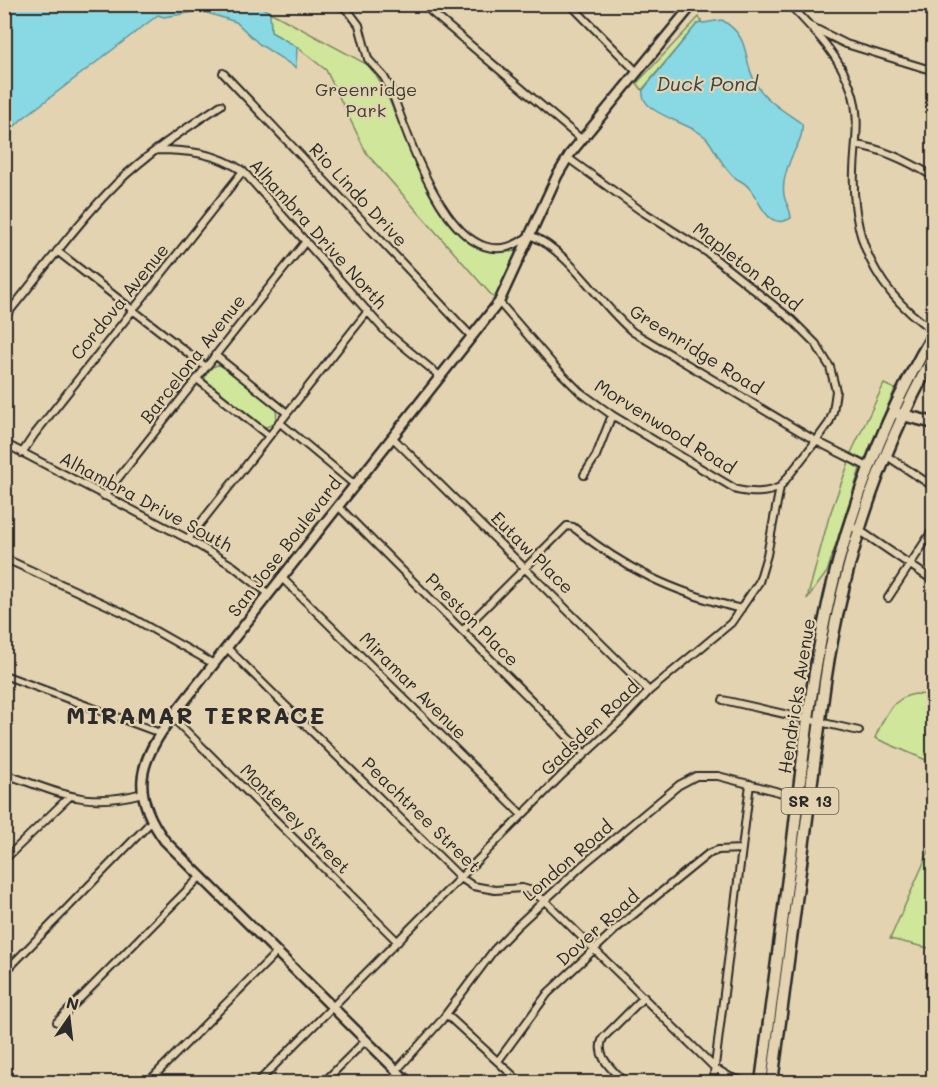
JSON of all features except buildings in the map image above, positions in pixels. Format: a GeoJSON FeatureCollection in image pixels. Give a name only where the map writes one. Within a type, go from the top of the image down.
{"type":"FeatureCollection","features":[{"type":"Feature","properties":{"kind":"main road","name":"Hendricks Avenue"},"geometry":{"type":"LineString","coordinates":[[854,528],[886,456],[884,444],[888,432],[933,332]]}},
{"type":"Feature","properties":{"kind":"main road","name":"Hendricks Avenue"},"geometry":{"type":"LineString","coordinates":[[761,1083],[775,1017],[785,944],[793,881],[798,797],[814,721],[823,660],[849,564],[854,528],[869,468],[896,415],[933,356]]}},
{"type":"Feature","properties":{"kind":"main road"},"geometry":{"type":"LineString","coordinates":[[896,415],[933,423]]}},
{"type":"Feature","properties":{"kind":"main road","name":"Hendricks Avenue"},"geometry":{"type":"LineString","coordinates":[[793,881],[810,798],[814,721]]}},
{"type":"Feature","properties":{"kind":"main road","name":"Hendricks Avenue"},"geometry":{"type":"LineString","coordinates":[[772,1083],[775,1017]]}},
{"type":"Feature","properties":{"kind":"street"},"geometry":{"type":"LineString","coordinates":[[340,4],[359,25],[368,59],[384,77],[390,88],[427,178],[440,205],[450,219],[468,237],[488,247],[510,247],[530,236]]}},
{"type":"Feature","properties":{"kind":"street"},"geometry":{"type":"LineString","coordinates":[[422,4],[581,139]]}},
{"type":"Feature","properties":{"kind":"street"},"geometry":{"type":"LineString","coordinates":[[570,4],[637,72]]}},
{"type":"Feature","properties":{"kind":"street","name":"San Jose Boulevard"},"geometry":{"type":"LineString","coordinates":[[408,1083],[165,841],[152,821],[143,793],[143,774],[150,749],[172,717],[499,303],[557,176],[568,158],[581,139],[693,4]]}},
{"type":"Feature","properties":{"kind":"street"},"geometry":{"type":"LineString","coordinates":[[789,4],[812,27],[831,52],[852,90],[856,108],[855,203],[859,226],[870,258],[883,284],[896,300],[911,316],[933,332]]}},
{"type":"Feature","properties":{"kind":"street"},"geometry":{"type":"LineString","coordinates":[[812,27],[846,44],[933,71]]}},
{"type":"Feature","properties":{"kind":"street","name":"Rio Lindo Drive"},"geometry":{"type":"LineString","coordinates":[[224,73],[472,337]]}},
{"type":"Feature","properties":{"kind":"street"},"geometry":{"type":"LineString","coordinates":[[4,318],[103,198],[156,150],[221,105]]}},
{"type":"Feature","properties":{"kind":"street"},"geometry":{"type":"LineString","coordinates":[[856,145],[908,162],[933,177]]}},
{"type":"Feature","properties":{"kind":"street","name":"Alhambra Drive North"},"geometry":{"type":"LineString","coordinates":[[156,150],[203,153],[243,171],[401,346],[441,377]]}},
{"type":"Feature","properties":{"kind":"street","name":"Mapleton Road"},"geometry":{"type":"LineString","coordinates":[[568,158],[751,285],[816,344],[830,367],[836,391],[836,402],[829,423],[816,441]]}},
{"type":"Feature","properties":{"kind":"street","name":"Cordova Avenue"},"geometry":{"type":"LineString","coordinates":[[22,453],[243,171]]}},
{"type":"Feature","properties":{"kind":"street","name":"Greenridge Road"},"geometry":{"type":"LineString","coordinates":[[530,236],[542,241],[558,253],[612,314],[633,332],[816,441],[879,473]]}},
{"type":"Feature","properties":{"kind":"street","name":"Barcelona Avenue"},"geometry":{"type":"LineString","coordinates":[[104,496],[306,241]]}},
{"type":"Feature","properties":{"kind":"street"},"geometry":{"type":"LineString","coordinates":[[57,251],[206,367]]}},
{"type":"Feature","properties":{"kind":"street","name":"Morvenwood Road"},"geometry":{"type":"LineString","coordinates":[[499,303],[580,392],[612,415],[737,489],[760,493],[780,487]]}},
{"type":"Feature","properties":{"kind":"street"},"geometry":{"type":"LineString","coordinates":[[188,539],[368,311]]}},
{"type":"Feature","properties":{"kind":"street"},"geometry":{"type":"LineString","coordinates":[[215,355],[287,413]]}},
{"type":"Feature","properties":{"kind":"street"},"geometry":{"type":"LineString","coordinates":[[196,379],[268,436]]}},
{"type":"Feature","properties":{"kind":"street"},"geometry":{"type":"LineString","coordinates":[[584,475],[596,456],[612,415]]}},
{"type":"Feature","properties":{"kind":"street"},"geometry":{"type":"LineString","coordinates":[[279,422],[355,485]]}},
{"type":"Feature","properties":{"kind":"street","name":"Eutaw Place"},"geometry":{"type":"LineString","coordinates":[[393,438],[649,691]]}},
{"type":"Feature","properties":{"kind":"street","name":"Gadsden Road"},"geometry":{"type":"LineString","coordinates":[[258,1083],[522,815],[649,691],[692,653],[716,637],[741,609],[759,582],[767,555],[780,487],[816,441]]}},
{"type":"Feature","properties":{"kind":"street","name":"Alhambra Drive South"},"geometry":{"type":"LineString","coordinates":[[4,443],[188,539],[233,566],[269,594]]}},
{"type":"Feature","properties":{"kind":"street"},"geometry":{"type":"LineString","coordinates":[[886,456],[933,488]]}},
{"type":"Feature","properties":{"kind":"street","name":"Preston Place"},"geometry":{"type":"LineString","coordinates":[[338,507],[585,754]]}},
{"type":"Feature","properties":{"kind":"street"},"geometry":{"type":"LineString","coordinates":[[462,631],[567,526],[573,527],[619,561],[649,578],[683,593],[741,609]]}},
{"type":"Feature","properties":{"kind":"street"},"geometry":{"type":"LineString","coordinates":[[854,528],[933,581]]}},
{"type":"Feature","properties":{"kind":"street"},"geometry":{"type":"LineString","coordinates":[[888,598],[933,528]]}},
{"type":"Feature","properties":{"kind":"street"},"geometry":{"type":"LineString","coordinates":[[4,558],[122,612],[214,664]]}},
{"type":"Feature","properties":{"kind":"street","name":"Miramar Avenue"},"geometry":{"type":"LineString","coordinates":[[282,578],[522,815]]}},
{"type":"Feature","properties":{"kind":"street","name":"Peachtree Street"},"geometry":{"type":"LineString","coordinates":[[227,648],[461,878],[473,886],[495,890],[522,888],[544,900],[715,1068],[746,1083]]}},
{"type":"Feature","properties":{"kind":"street"},"geometry":{"type":"LineString","coordinates":[[4,675],[160,733]]}},
{"type":"Feature","properties":{"kind":"street"},"geometry":{"type":"LineString","coordinates":[[723,700],[859,731]]}},
{"type":"Feature","properties":{"kind":"street","name":"Monterey Street"},"geometry":{"type":"LineString","coordinates":[[172,717],[398,942]]}},
{"type":"Feature","properties":{"kind":"street"},"geometry":{"type":"LineString","coordinates":[[4,774],[69,797],[102,801],[123,799],[143,793]]}},
{"type":"Feature","properties":{"kind":"street","name":"London Road"},"geometry":{"type":"LineString","coordinates":[[396,1071],[446,1014],[494,950],[544,900],[584,864],[688,780],[696,776],[718,776],[798,797],[810,798]]}},
{"type":"Feature","properties":{"kind":"street"},"geometry":{"type":"LineString","coordinates":[[713,1083],[750,784]]}},
{"type":"Feature","properties":{"kind":"street"},"geometry":{"type":"LineString","coordinates":[[4,860],[69,797]]}},
{"type":"Feature","properties":{"kind":"street"},"geometry":{"type":"LineString","coordinates":[[4,973],[152,821]]}},
{"type":"Feature","properties":{"kind":"street","name":"Dover Road"},"geometry":{"type":"LineString","coordinates":[[498,1061],[548,993],[618,928],[708,854],[718,850],[742,849]]}},
{"type":"Feature","properties":{"kind":"street"},"geometry":{"type":"LineString","coordinates":[[57,1022],[201,876]]}},
{"type":"Feature","properties":{"kind":"street"},"geometry":{"type":"LineString","coordinates":[[148,1083],[277,952]]}},
{"type":"Feature","properties":{"kind":"street"},"geometry":{"type":"LineString","coordinates":[[624,1083],[600,1052],[601,1043],[603,1038],[644,997]]}},
{"type":"Feature","properties":{"kind":"street"},"geometry":{"type":"LineString","coordinates":[[446,1014],[520,1083]]}},
{"type":"Feature","properties":{"kind":"street"},"geometry":{"type":"LineString","coordinates":[[324,1083],[366,1040]]}},
{"type":"Feature","properties":{"kind":"green space","name":"Greenridge Park"},"geometry":{"type":"Polygon","coordinates":[[[270,12],[370,66],[384,90],[424,184],[441,213],[461,235],[485,249],[516,251],[511,270],[494,298],[367,154],[326,70],[297,47],[271,32],[270,12]]]}},
{"type":"Feature","properties":{"kind":"green space"},"geometry":{"type":"Polygon","coordinates":[[[699,17],[702,23],[697,24],[642,90],[637,83],[699,17]]]}},
{"type":"Feature","properties":{"kind":"green space"},"geometry":{"type":"Polygon","coordinates":[[[218,365],[225,367],[276,409],[277,416],[273,424],[264,427],[205,381],[208,370],[218,365]]]}},
{"type":"Feature","properties":{"kind":"green space"},"geometry":{"type":"Polygon","coordinates":[[[884,384],[895,389],[865,459],[862,460],[850,455],[884,384]]]}},
{"type":"Feature","properties":{"kind":"green space"},"geometry":{"type":"Polygon","coordinates":[[[849,462],[860,469],[827,572],[807,599],[829,517],[849,462]]]}},
{"type":"Feature","properties":{"kind":"green space"},"geometry":{"type":"Polygon","coordinates":[[[915,694],[933,695],[933,763],[875,738],[894,704],[900,699],[915,694]]]}},
{"type":"Feature","properties":{"kind":"green space"},"geometry":{"type":"Polygon","coordinates":[[[933,842],[933,949],[890,939],[933,842]]]}},
{"type":"Feature","properties":{"kind":"water"},"geometry":{"type":"Polygon","coordinates":[[[5,4],[258,5],[270,12],[271,32],[297,47],[296,68],[259,44],[236,22],[201,11],[164,17],[158,15],[22,119],[5,136],[5,4]]]}},
{"type":"Feature","properties":{"kind":"water","name":"Duck Pond"},"geometry":{"type":"Polygon","coordinates":[[[722,20],[738,34],[752,75],[760,90],[802,124],[800,139],[784,182],[784,195],[791,218],[783,221],[770,218],[749,188],[727,170],[708,140],[691,128],[658,112],[644,99],[643,90],[697,24],[722,20]]]}},
{"type":"Feature","properties":{"kind":"district","name":"MIRAMAR TERRACE"},"geometry":{"type":"Point","coordinates":[196,716]}}]}
